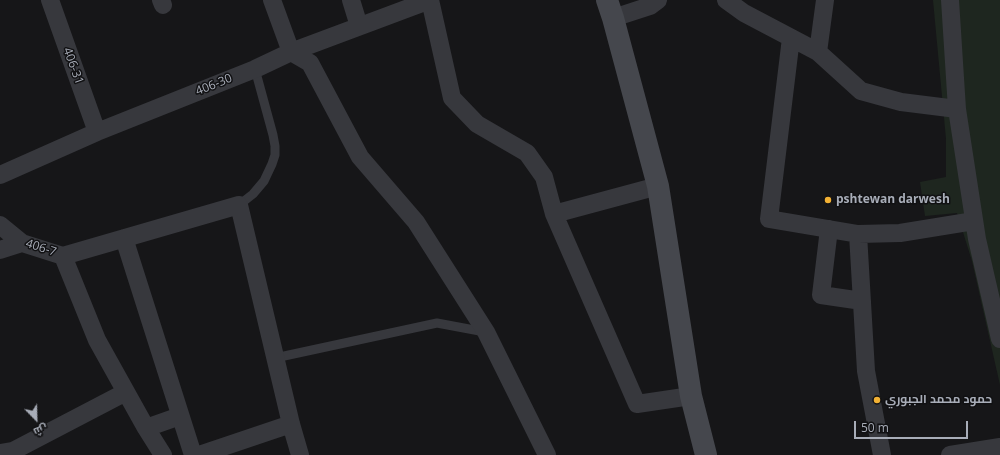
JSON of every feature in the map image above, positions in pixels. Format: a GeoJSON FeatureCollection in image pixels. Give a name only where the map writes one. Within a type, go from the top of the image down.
{"type":"FeatureCollection","features":[{"type":"Feature","properties":{"kind":"main road"},"geometry":{"type":"LineString","coordinates":[[610,9],[658,186],[691,396],[706,455]]}},
{"type":"Feature","properties":{"kind":"street","name":"406-31"},"geometry":{"type":"LineString","coordinates":[[50,0],[97,132]]}},
{"type":"Feature","properties":{"kind":"street"},"geometry":{"type":"LineString","coordinates":[[272,0],[291,52],[310,63],[360,157],[416,222],[486,332],[547,455]]}},
{"type":"Feature","properties":{"kind":"street"},"geometry":{"type":"LineString","coordinates":[[351,0],[359,26]]}},
{"type":"Feature","properties":{"kind":"street","name":"406-30"},"geometry":{"type":"LineString","coordinates":[[0,175],[97,132],[255,69],[291,52],[430,0]]}},
{"type":"Feature","properties":{"kind":"street"},"geometry":{"type":"LineString","coordinates":[[430,0],[452,98],[477,124],[527,153],[544,177],[554,214],[637,404],[691,396]]}},
{"type":"Feature","properties":{"kind":"street"},"geometry":{"type":"LineString","coordinates":[[610,9],[650,6],[658,0]]}},
{"type":"Feature","properties":{"kind":"street"},"geometry":{"type":"LineString","coordinates":[[726,0],[744,13],[818,52],[861,91],[901,102],[956,109]]}},
{"type":"Feature","properties":{"kind":"street"},"geometry":{"type":"LineString","coordinates":[[818,52],[825,0]]}},
{"type":"Feature","properties":{"kind":"street"},"geometry":{"type":"LineString","coordinates":[[950,0],[956,109],[977,238],[1000,339]]}},
{"type":"Feature","properties":{"kind":"street"},"geometry":{"type":"LineString","coordinates":[[791,38],[769,219],[858,234],[900,233],[974,221]]}},
{"type":"Feature","properties":{"kind":"street"},"geometry":{"type":"LineString","coordinates":[[554,214],[658,186]]}},
{"type":"Feature","properties":{"kind":"street"},"geometry":{"type":"LineString","coordinates":[[163,455],[146,428],[97,340],[63,256],[239,205],[291,424],[300,455]]}},
{"type":"Feature","properties":{"kind":"street","name":"406-7"},"geometry":{"type":"LineString","coordinates":[[0,225],[22,243],[63,256]]}},
{"type":"Feature","properties":{"kind":"street"},"geometry":{"type":"LineString","coordinates":[[829,229],[821,295],[862,301]]}},
{"type":"Feature","properties":{"kind":"street"},"geometry":{"type":"LineString","coordinates":[[858,234],[866,371],[882,455]]}},
{"type":"Feature","properties":{"kind":"street"},"geometry":{"type":"LineString","coordinates":[[124,238],[193,455]]}},
{"type":"Feature","properties":{"kind":"street"},"geometry":{"type":"LineString","coordinates":[[0,250],[22,243]]}},
{"type":"Feature","properties":{"kind":"street"},"geometry":{"type":"LineString","coordinates":[[0,453],[13,451],[126,392]]}},
{"type":"Feature","properties":{"kind":"street"},"geometry":{"type":"LineString","coordinates":[[146,428],[180,416]]}},
{"type":"Feature","properties":{"kind":"street"},"geometry":{"type":"LineString","coordinates":[[199,455],[291,424]]}},
{"type":"Feature","properties":{"kind":"street"},"geometry":{"type":"LineString","coordinates":[[950,455],[1000,447]]}},
{"type":"Feature","properties":{"kind":"lane"},"geometry":{"type":"LineString","coordinates":[[239,205],[253,194],[264,181],[272,164],[274,155],[275,146],[273,135],[255,69]]}},
{"type":"Feature","properties":{"kind":"lane"},"geometry":{"type":"LineString","coordinates":[[275,358],[438,323],[486,332]]}},
{"type":"Feature","properties":{"kind":"shaded area"},"geometry":{"type":"Polygon","coordinates":[[[933,0],[1000,0],[1000,385],[972,261],[957,213],[925,216],[920,182],[946,177],[946,139],[933,0]]]}},
{"type":"Feature","properties":{"kind":"place","name":"pshtewan darwesh"},"geometry":{"type":"Point","coordinates":[828,200]}},
{"type":"Feature","properties":{"kind":"place","name":"حمود محمد الجبوري"},"geometry":{"type":"Point","coordinates":[877,400]}}]}
